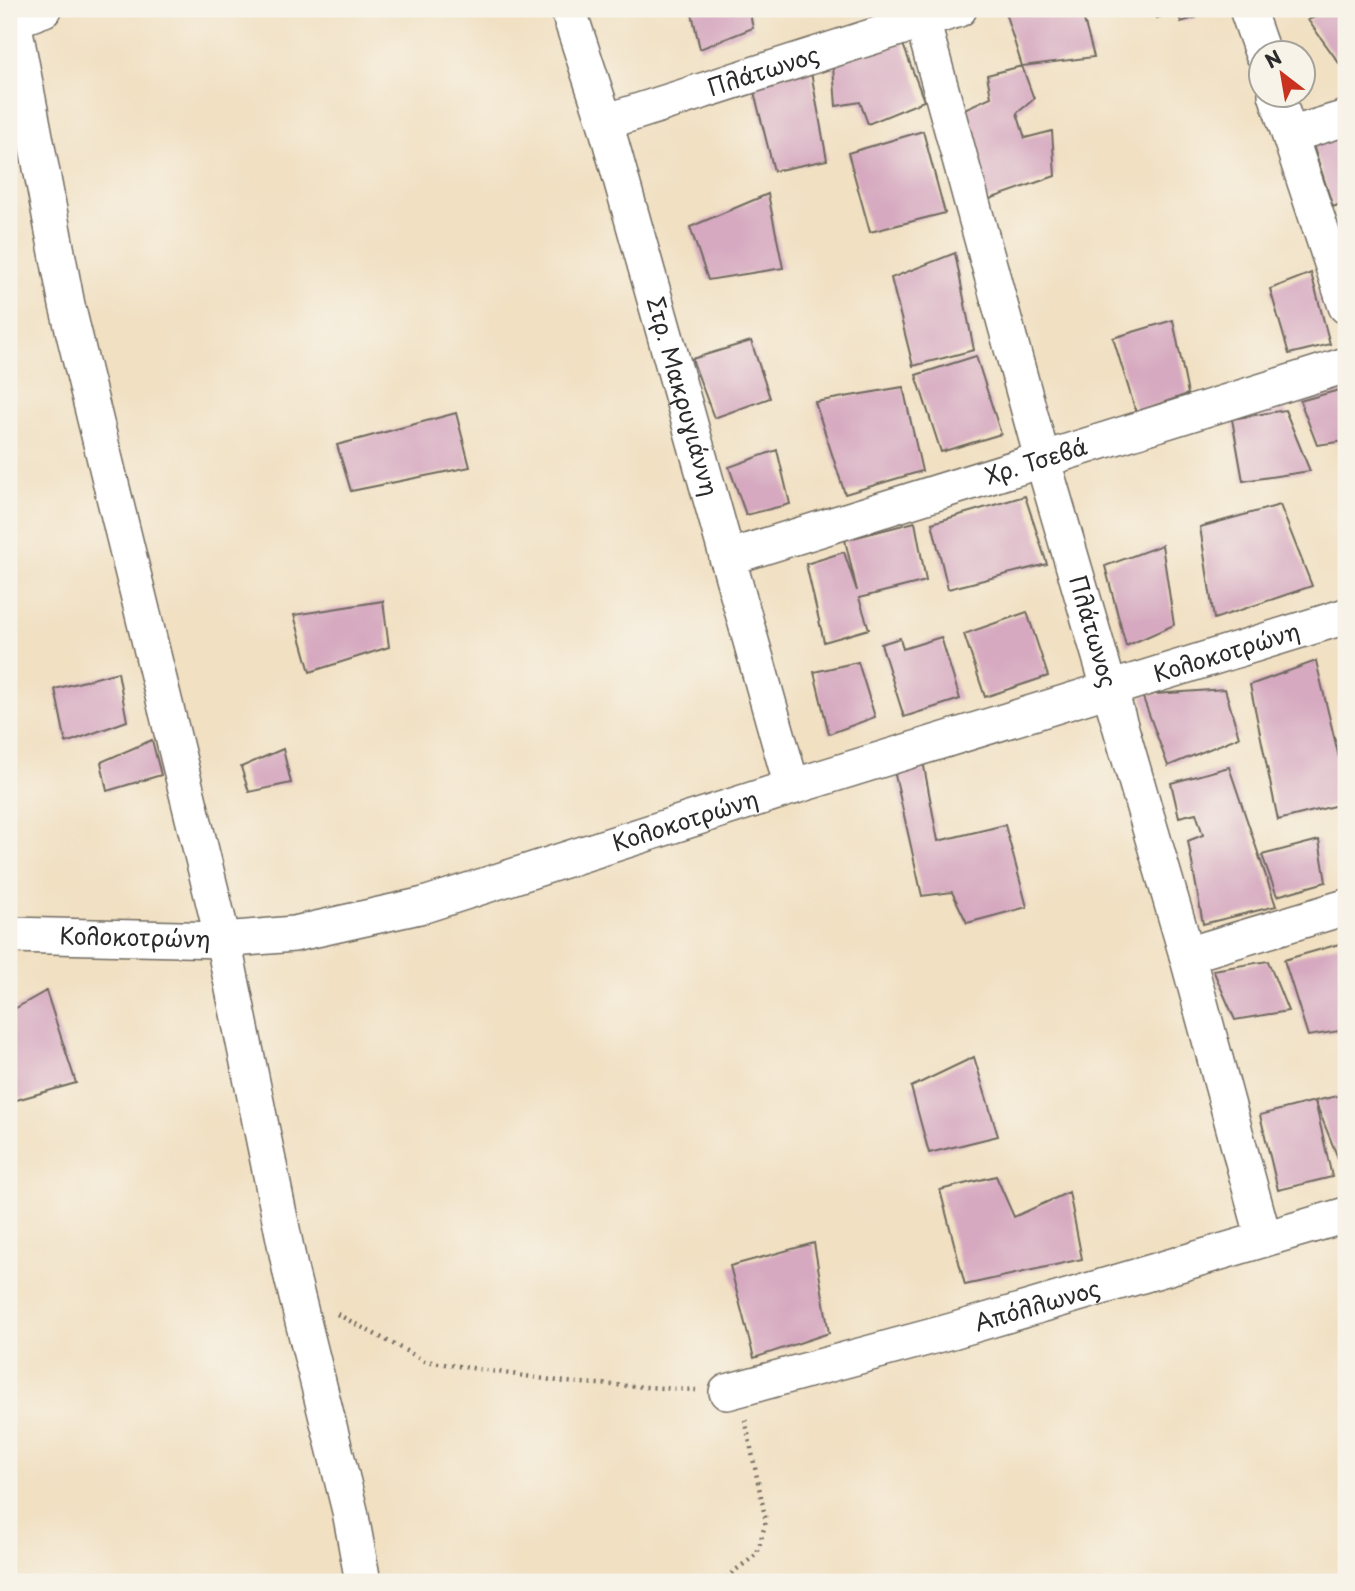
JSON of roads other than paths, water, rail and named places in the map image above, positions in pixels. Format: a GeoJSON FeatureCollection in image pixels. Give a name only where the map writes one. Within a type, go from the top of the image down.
{"type":"FeatureCollection","features":[{"type":"Feature","properties":{"kind":"street","name":"Στρ. Μακρυγιάννη"},"geometry":{"type":"LineString","coordinates":[[568,9],[605,122],[792,787]]}},
{"type":"Feature","properties":{"kind":"street","name":"Πλάτωνος"},"geometry":{"type":"LineString","coordinates":[[605,122],[921,15],[959,9]]}},
{"type":"Feature","properties":{"kind":"street"},"geometry":{"type":"LineString","coordinates":[[1247,9],[1257,38]]}},
{"type":"Feature","properties":{"kind":"street","name":"Πλάτωνος"},"geometry":{"type":"LineString","coordinates":[[921,15],[1041,458],[1187,955],[1264,1239]]}},
{"type":"Feature","properties":{"kind":"street"},"geometry":{"type":"LineString","coordinates":[[22,17],[67,305],[223,940],[271,1181],[350,1511],[361,1580]]}},
{"type":"Feature","properties":{"kind":"street"},"geometry":{"type":"LineString","coordinates":[[1281,108],[1346,306]]}},
{"type":"Feature","properties":{"kind":"street"},"geometry":{"type":"LineString","coordinates":[[1290,135],[1346,118]]}},
{"type":"Feature","properties":{"kind":"street","name":"Χρ. Τσεβά"},"geometry":{"type":"LineString","coordinates":[[727,558],[1346,365]]}},
{"type":"Feature","properties":{"kind":"street","name":"Κολοκοτρώνη"},"geometry":{"type":"LineString","coordinates":[[9,935],[223,940],[294,934],[424,905],[792,787],[1346,616]]}},
{"type":"Feature","properties":{"kind":"street"},"geometry":{"type":"LineString","coordinates":[[1187,955],[1346,907]]}},
{"type":"Feature","properties":{"kind":"street","name":"Απόλλωνος"},"geometry":{"type":"LineString","coordinates":[[727,1392],[953,1331],[1346,1215]]}}]}
